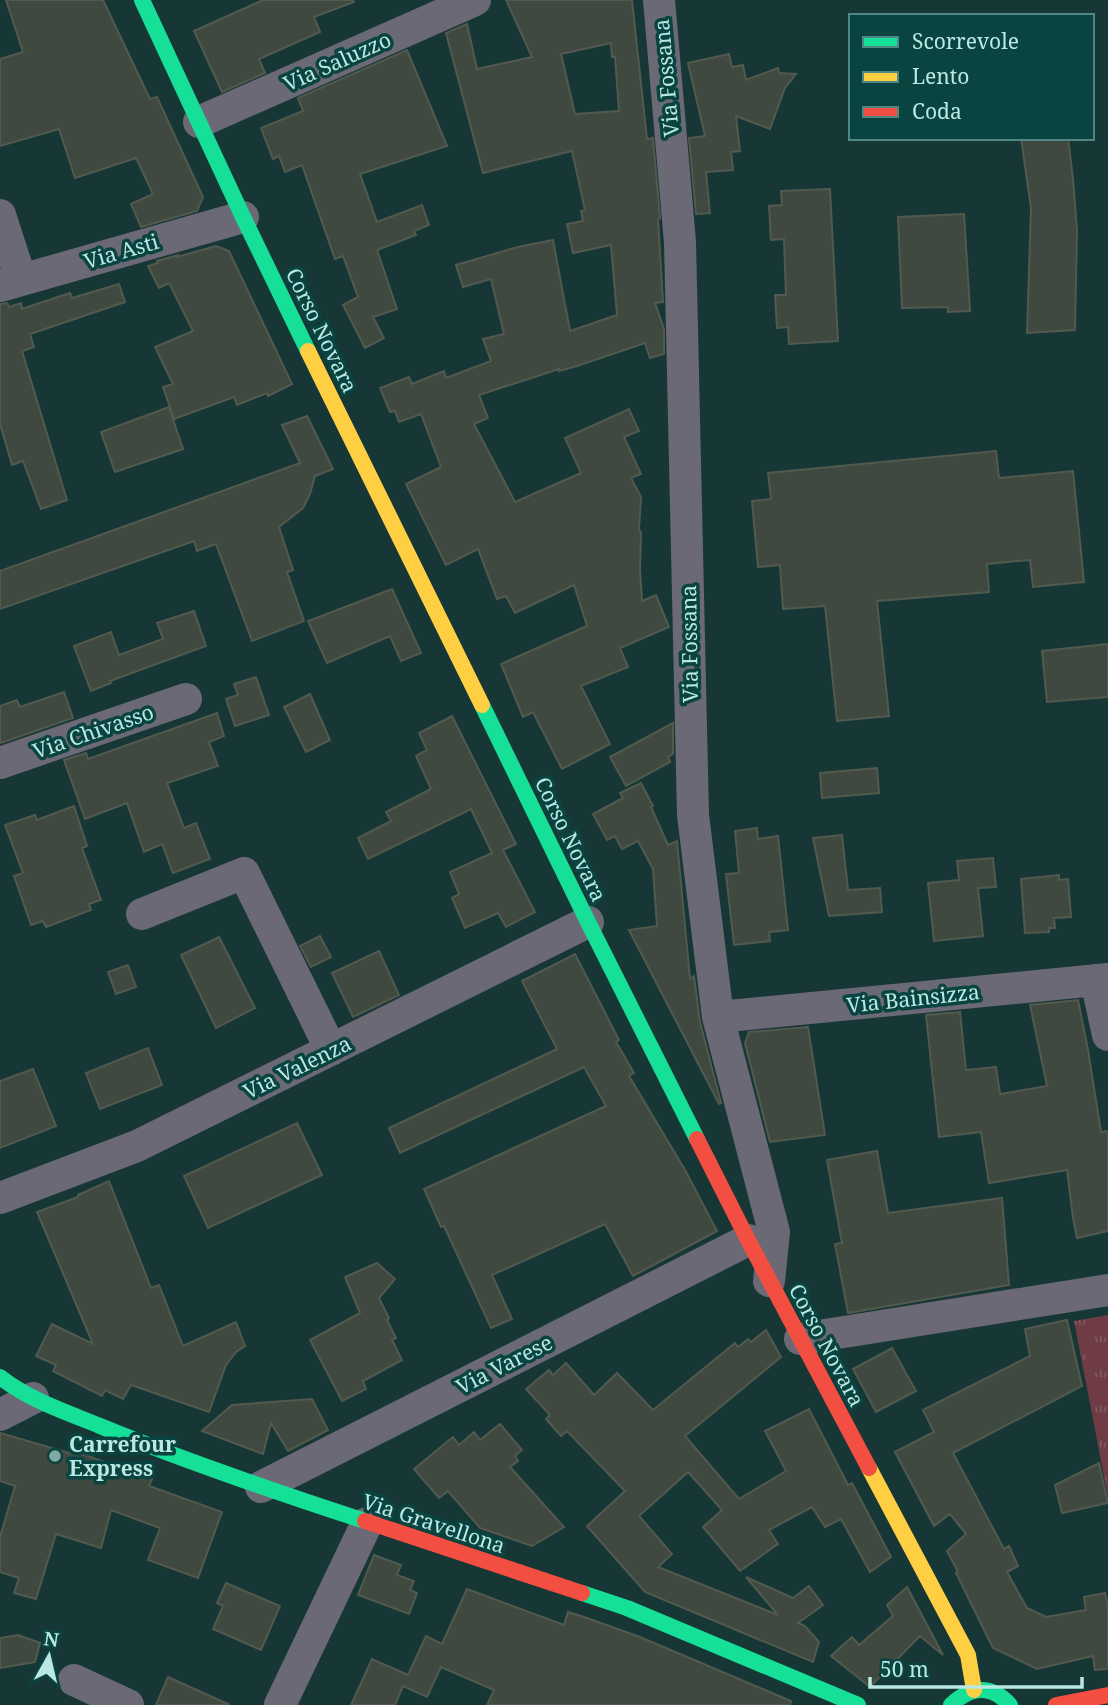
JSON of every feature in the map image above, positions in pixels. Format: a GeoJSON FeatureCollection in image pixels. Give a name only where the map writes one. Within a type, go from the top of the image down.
{"type":"FeatureCollection","features":[{"type":"Feature","properties":{"kind":"main road","name":"Corso Novara"},"geometry":{"type":"LineString","coordinates":[[142,0],[243,217],[588,922],[769,1281],[968,1655],[974,1690]]}},
{"type":"Feature","properties":{"kind":"main road","name":"Via Gravellona"},"geometry":{"type":"LineString","coordinates":[[11,1388],[145,1445],[261,1488],[627,1608],[858,1705]]}},
{"type":"Feature","properties":{"kind":"main road"},"geometry":{"type":"LineString","coordinates":[[813,1686],[820,1705]]}},
{"type":"Feature","properties":{"kind":"main road"},"geometry":{"type":"LineString","coordinates":[[951,1705],[965,1693],[974,1690],[999,1694],[1010,1705]]}},
{"type":"Feature","properties":{"kind":"main road"},"geometry":{"type":"LineString","coordinates":[[1056,1705],[1108,1695]]}},
{"type":"Feature","properties":{"kind":"street","name":"Via Saluzzo"},"geometry":{"type":"LineString","coordinates":[[199,122],[475,0]]}},
{"type":"Feature","properties":{"kind":"street","name":"Via Fossana"},"geometry":{"type":"LineString","coordinates":[[659,0],[680,242],[693,815],[718,1017],[774,1232],[769,1281]]}},
{"type":"Feature","properties":{"kind":"street"},"geometry":{"type":"LineString","coordinates":[[0,215],[10,283]]}},
{"type":"Feature","properties":{"kind":"street","name":"Via Asti"},"geometry":{"type":"LineString","coordinates":[[10,283],[243,217]]}},
{"type":"Feature","properties":{"kind":"street","name":"Via Chivasso"},"geometry":{"type":"LineString","coordinates":[[0,763],[186,699]]}},
{"type":"Feature","properties":{"kind":"street"},"geometry":{"type":"LineString","coordinates":[[142,914],[244,873],[331,1050]]}},
{"type":"Feature","properties":{"kind":"street","name":"Via Valenza"},"geometry":{"type":"LineString","coordinates":[[0,1198],[137,1146],[588,922]]}},
{"type":"Feature","properties":{"kind":"street","name":"Via Bainsizza"},"geometry":{"type":"LineString","coordinates":[[718,1017],[1102,979]]}},
{"type":"Feature","properties":{"kind":"street"},"geometry":{"type":"LineString","coordinates":[[1102,979],[1108,1035]]}},
{"type":"Feature","properties":{"kind":"street","name":"Via Varese"},"geometry":{"type":"LineString","coordinates":[[261,1488],[748,1240]]}},
{"type":"Feature","properties":{"kind":"street"},"geometry":{"type":"LineString","coordinates":[[800,1339],[1108,1290]]}},
{"type":"Feature","properties":{"kind":"street"},"geometry":{"type":"LineString","coordinates":[[0,1415],[11,1388]]}},
{"type":"Feature","properties":{"kind":"street"},"geometry":{"type":"LineString","coordinates":[[280,1705],[367,1523]]}},
{"type":"Feature","properties":{"kind":"street"},"geometry":{"type":"LineString","coordinates":[[74,1680],[128,1705]]}},
{"type":"Feature","properties":{"kind":"green space"},"geometry":{"type":"Polygon","coordinates":[[[1108,1315],[1108,1497],[1074,1321],[1108,1315]]]}},
{"type":"Feature","properties":{"kind":"building"},"geometry":{"type":"Polygon","coordinates":[[[6,0],[103,0],[150,99],[157,97],[203,197],[197,211],[141,227],[131,204],[153,194],[136,158],[75,178],[59,129],[0,146],[0,59],[23,52],[6,0]]]}},
{"type":"Feature","properties":{"kind":"building"},"geometry":{"type":"Polygon","coordinates":[[[263,0],[354,2],[314,17],[320,32],[259,59],[265,73],[222,92],[194,31],[263,0]]]}},
{"type":"Feature","properties":{"kind":"building"},"geometry":{"type":"Polygon","coordinates":[[[506,0],[632,0],[647,139],[653,138],[660,218],[663,302],[655,303],[664,329],[664,354],[650,358],[645,343],[479,395],[488,418],[474,424],[515,502],[581,473],[565,438],[629,409],[639,431],[624,437],[641,474],[631,478],[641,497],[639,529],[642,601],[656,595],[669,627],[620,648],[628,667],[581,686],[610,744],[562,769],[533,712],[523,717],[501,664],[587,626],[574,585],[515,613],[506,596],[497,599],[478,549],[446,565],[406,484],[441,467],[421,414],[399,422],[395,411],[390,412],[380,388],[409,377],[412,384],[444,371],[446,378],[491,361],[483,339],[504,334],[491,279],[463,287],[456,265],[553,240],[570,331],[617,315],[611,245],[573,253],[567,224],[583,221],[581,211],[585,210],[572,151],[483,173],[446,33],[467,24],[477,69],[532,57],[506,0]],[[611,43],[561,54],[575,114],[619,111],[615,57],[612,57],[611,43]]]}},
{"type":"Feature","properties":{"kind":"building"},"geometry":{"type":"Polygon","coordinates":[[[407,50],[447,146],[360,174],[377,222],[422,205],[429,225],[414,231],[416,235],[377,250],[397,309],[373,317],[384,338],[365,348],[343,305],[358,297],[343,256],[335,259],[302,165],[285,172],[279,156],[273,159],[261,128],[303,111],[298,98],[407,50]]]}},
{"type":"Feature","properties":{"kind":"building"},"geometry":{"type":"Polygon","coordinates":[[[729,54],[732,67],[743,65],[746,80],[778,68],[779,73],[796,74],[785,88],[770,129],[736,116],[740,151],[731,152],[733,170],[706,172],[710,213],[696,214],[689,138],[705,136],[688,63],[729,54]]]}},
{"type":"Feature","properties":{"kind":"building"},"geometry":{"type":"Polygon","coordinates":[[[1021,140],[1068,140],[1077,230],[1075,330],[1027,333],[1031,208],[1021,140]]]}},
{"type":"Feature","properties":{"kind":"building"},"geometry":{"type":"Polygon","coordinates":[[[830,189],[838,341],[789,344],[788,327],[777,328],[775,295],[786,295],[784,239],[771,240],[769,206],[782,205],[781,191],[830,189]]]}},
{"type":"Feature","properties":{"kind":"building"},"geometry":{"type":"Polygon","coordinates":[[[964,214],[970,311],[948,312],[948,307],[902,308],[898,217],[964,214]]]}},
{"type":"Feature","properties":{"kind":"building"},"geometry":{"type":"Polygon","coordinates":[[[216,246],[229,251],[292,384],[268,396],[267,393],[237,405],[234,397],[174,419],[163,387],[173,384],[155,347],[193,331],[169,283],[159,288],[148,266],[158,263],[157,261],[216,246]]]}},
{"type":"Feature","properties":{"kind":"building"},"geometry":{"type":"Polygon","coordinates":[[[119,284],[125,302],[30,334],[34,347],[22,351],[67,500],[41,509],[23,461],[12,465],[0,424],[0,304],[7,303],[9,307],[21,303],[22,309],[70,293],[72,298],[119,284]]]}},
{"type":"Feature","properties":{"kind":"building"},"geometry":{"type":"Polygon","coordinates":[[[169,407],[183,449],[115,472],[101,432],[169,407]]]}},
{"type":"Feature","properties":{"kind":"building"},"geometry":{"type":"Polygon","coordinates":[[[307,416],[333,469],[315,476],[303,508],[279,527],[293,570],[287,572],[304,621],[252,641],[216,544],[197,551],[194,541],[0,609],[0,571],[300,463],[282,425],[307,416]]]}},
{"type":"Feature","properties":{"kind":"building"},"geometry":{"type":"Polygon","coordinates":[[[996,451],[999,478],[1073,471],[1084,582],[1033,587],[1030,560],[987,564],[989,592],[877,601],[889,716],[837,721],[825,606],[783,609],[780,565],[758,567],[752,501],[771,499],[768,473],[996,451]]]}},
{"type":"Feature","properties":{"kind":"building"},"geometry":{"type":"Polygon","coordinates":[[[392,589],[421,653],[401,661],[390,636],[327,663],[308,621],[392,589]]]}},
{"type":"Feature","properties":{"kind":"building"},"geometry":{"type":"Polygon","coordinates":[[[194,611],[206,646],[110,681],[111,683],[91,691],[74,646],[111,632],[119,655],[163,639],[157,623],[194,611]]]}},
{"type":"Feature","properties":{"kind":"building"},"geometry":{"type":"Polygon","coordinates":[[[1108,644],[1108,697],[1047,702],[1042,651],[1108,644]]]}},
{"type":"Feature","properties":{"kind":"building"},"geometry":{"type":"Polygon","coordinates":[[[256,677],[269,715],[235,726],[226,699],[238,695],[234,684],[256,677]]]}},
{"type":"Feature","properties":{"kind":"building"},"geometry":{"type":"Polygon","coordinates":[[[64,692],[73,718],[1,743],[0,706],[17,700],[20,707],[64,692]]]}},
{"type":"Feature","properties":{"kind":"building"},"geometry":{"type":"Polygon","coordinates":[[[310,694],[330,740],[306,752],[284,707],[310,694]]]}},
{"type":"Feature","properties":{"kind":"building"},"geometry":{"type":"Polygon","coordinates":[[[217,713],[224,736],[209,742],[218,766],[167,783],[184,828],[196,823],[210,859],[173,873],[162,844],[144,852],[127,803],[85,819],[64,760],[86,753],[88,759],[217,713]]]}},
{"type":"Feature","properties":{"kind":"building"},"geometry":{"type":"Polygon","coordinates":[[[452,716],[516,844],[503,850],[535,912],[506,927],[498,913],[465,928],[452,898],[459,894],[450,872],[492,853],[471,809],[368,859],[358,838],[391,821],[386,812],[431,789],[416,756],[427,750],[419,733],[452,716]]]}},
{"type":"Feature","properties":{"kind":"building"},"geometry":{"type":"Polygon","coordinates":[[[673,723],[673,754],[668,757],[670,762],[626,786],[610,757],[673,723]]]}},
{"type":"Feature","properties":{"kind":"building"},"geometry":{"type":"Polygon","coordinates":[[[877,768],[879,793],[822,798],[820,773],[877,768]]]}},
{"type":"Feature","properties":{"kind":"building"},"geometry":{"type":"Polygon","coordinates":[[[641,783],[668,845],[677,841],[690,979],[694,976],[700,1022],[721,1103],[719,1104],[629,930],[657,926],[653,869],[638,841],[622,849],[615,836],[607,840],[593,814],[623,798],[620,793],[641,783]]]}},
{"type":"Feature","properties":{"kind":"building"},"geometry":{"type":"Polygon","coordinates":[[[74,806],[87,846],[82,848],[101,900],[89,904],[91,910],[46,927],[43,921],[31,925],[14,876],[23,873],[5,825],[35,815],[37,820],[74,806]]]}},
{"type":"Feature","properties":{"kind":"building"},"geometry":{"type":"Polygon","coordinates":[[[757,828],[758,839],[778,836],[788,930],[769,932],[770,941],[734,945],[726,874],[739,873],[735,831],[757,828]]]}},
{"type":"Feature","properties":{"kind":"building"},"geometry":{"type":"Polygon","coordinates":[[[842,835],[848,890],[880,888],[882,912],[829,916],[813,838],[842,835]]]}},
{"type":"Feature","properties":{"kind":"building"},"geometry":{"type":"Polygon","coordinates":[[[993,858],[996,887],[978,888],[983,936],[934,941],[928,883],[959,880],[957,861],[993,858]]]}},
{"type":"Feature","properties":{"kind":"building"},"geometry":{"type":"Polygon","coordinates":[[[1059,875],[1059,880],[1068,879],[1071,917],[1054,918],[1055,928],[1049,928],[1049,932],[1025,933],[1021,879],[1059,875]]]}},
{"type":"Feature","properties":{"kind":"building"},"geometry":{"type":"Polygon","coordinates":[[[320,936],[331,957],[311,967],[300,946],[320,936]]]}},
{"type":"Feature","properties":{"kind":"building"},"geometry":{"type":"Polygon","coordinates":[[[219,937],[255,1008],[216,1028],[181,955],[219,937]]]}},
{"type":"Feature","properties":{"kind":"building"},"geometry":{"type":"Polygon","coordinates":[[[379,951],[399,995],[353,1017],[332,973],[379,951]]]}},
{"type":"Feature","properties":{"kind":"building"},"geometry":{"type":"Polygon","coordinates":[[[575,954],[619,1040],[616,1042],[634,1073],[629,1076],[685,1170],[717,1231],[633,1276],[605,1224],[492,1275],[512,1319],[491,1328],[424,1189],[606,1106],[584,1067],[400,1153],[389,1128],[557,1049],[522,981],[575,954]]]}},
{"type":"Feature","properties":{"kind":"building"},"geometry":{"type":"Polygon","coordinates":[[[128,965],[136,987],[116,994],[108,972],[128,965]]]}},
{"type":"Feature","properties":{"kind":"building"},"geometry":{"type":"Polygon","coordinates":[[[1078,1000],[1101,1132],[1108,1131],[1108,1231],[1077,1238],[1067,1170],[989,1183],[981,1132],[939,1137],[926,1015],[960,1012],[966,1070],[996,1067],[1000,1094],[1047,1086],[1030,1005],[1078,1000]]]}},
{"type":"Feature","properties":{"kind":"building"},"geometry":{"type":"Polygon","coordinates":[[[808,1027],[825,1135],[770,1142],[745,1043],[749,1032],[808,1027]]]}},
{"type":"Feature","properties":{"kind":"building"},"geometry":{"type":"Polygon","coordinates":[[[148,1048],[162,1085],[100,1109],[86,1073],[148,1048]]]}},
{"type":"Feature","properties":{"kind":"building"},"geometry":{"type":"Polygon","coordinates":[[[33,1069],[56,1126],[0,1148],[0,1081],[33,1069]]]}},
{"type":"Feature","properties":{"kind":"building"},"geometry":{"type":"Polygon","coordinates":[[[297,1123],[322,1175],[208,1228],[184,1176],[297,1123]]]}},
{"type":"Feature","properties":{"kind":"building"},"geometry":{"type":"Polygon","coordinates":[[[877,1151],[888,1213],[1002,1198],[1009,1285],[848,1313],[835,1244],[842,1243],[827,1160],[877,1151]]]}},
{"type":"Feature","properties":{"kind":"building"},"geometry":{"type":"Polygon","coordinates":[[[109,1181],[151,1288],[159,1285],[183,1346],[236,1322],[245,1346],[236,1352],[226,1365],[209,1412],[131,1385],[123,1399],[105,1390],[102,1396],[53,1371],[56,1365],[36,1356],[52,1324],[93,1344],[37,1212],[78,1197],[109,1181]]]}},
{"type":"Feature","properties":{"kind":"building"},"geometry":{"type":"Polygon","coordinates":[[[377,1263],[395,1279],[379,1298],[396,1338],[392,1340],[402,1360],[363,1381],[366,1389],[342,1401],[310,1340],[360,1313],[345,1277],[377,1263]]]}},
{"type":"Feature","properties":{"kind":"building"},"geometry":{"type":"Polygon","coordinates":[[[1067,1320],[1082,1386],[953,1453],[1004,1549],[1009,1546],[1018,1566],[1007,1572],[1027,1608],[1046,1617],[1086,1610],[1084,1597],[1105,1593],[1108,1605],[1108,1669],[1095,1670],[1093,1656],[1037,1669],[993,1648],[947,1551],[966,1534],[950,1514],[934,1526],[895,1452],[934,1432],[923,1410],[1030,1356],[1025,1329],[1067,1320]]]}},
{"type":"Feature","properties":{"kind":"building"},"geometry":{"type":"Polygon","coordinates":[[[766,1330],[781,1357],[685,1436],[739,1499],[786,1471],[765,1431],[809,1409],[848,1485],[852,1483],[891,1557],[870,1572],[841,1519],[825,1527],[812,1507],[769,1530],[778,1544],[740,1571],[703,1527],[722,1510],[688,1472],[639,1516],[672,1554],[658,1567],[778,1615],[746,1577],[793,1598],[809,1586],[823,1605],[798,1623],[805,1626],[819,1642],[813,1662],[645,1592],[587,1526],[625,1491],[567,1431],[561,1436],[546,1419],[550,1415],[526,1389],[549,1370],[553,1375],[566,1363],[594,1395],[617,1373],[653,1410],[735,1343],[738,1347],[748,1339],[751,1342],[766,1330]]]}},
{"type":"Feature","properties":{"kind":"building"},"geometry":{"type":"Polygon","coordinates":[[[892,1348],[916,1391],[876,1412],[853,1369],[892,1348]]]}},
{"type":"Feature","properties":{"kind":"building"},"geometry":{"type":"Polygon","coordinates":[[[312,1399],[328,1430],[288,1451],[271,1423],[263,1454],[202,1431],[232,1405],[312,1399]]]}},
{"type":"Feature","properties":{"kind":"building"},"geometry":{"type":"Polygon","coordinates":[[[500,1424],[522,1450],[515,1456],[518,1461],[510,1467],[564,1527],[532,1546],[480,1528],[448,1491],[439,1498],[414,1469],[453,1437],[459,1445],[474,1432],[480,1440],[500,1424]]]}},
{"type":"Feature","properties":{"kind":"building"},"geometry":{"type":"Polygon","coordinates":[[[0,1433],[76,1455],[77,1452],[152,1479],[149,1486],[222,1512],[198,1578],[148,1560],[160,1528],[111,1510],[101,1548],[56,1534],[36,1599],[14,1593],[19,1578],[0,1572],[0,1537],[15,1486],[0,1481],[0,1433]]]}},
{"type":"Feature","properties":{"kind":"building"},"geometry":{"type":"Polygon","coordinates":[[[1099,1463],[1108,1503],[1062,1513],[1055,1485],[1099,1463]]]}},
{"type":"Feature","properties":{"kind":"building"},"geometry":{"type":"Polygon","coordinates":[[[374,1555],[401,1565],[397,1575],[414,1581],[410,1590],[417,1593],[409,1614],[358,1595],[374,1555]]]}},
{"type":"Feature","properties":{"kind":"building"},"geometry":{"type":"Polygon","coordinates":[[[226,1583],[280,1606],[261,1650],[213,1629],[223,1606],[217,1603],[226,1583]]]}},
{"type":"Feature","properties":{"kind":"building"},"geometry":{"type":"Polygon","coordinates":[[[907,1587],[943,1655],[920,1636],[870,1687],[831,1656],[852,1637],[859,1645],[893,1616],[887,1605],[907,1587]]]}},
{"type":"Feature","properties":{"kind":"building"},"geometry":{"type":"Polygon","coordinates":[[[467,1589],[564,1625],[568,1612],[640,1637],[791,1701],[790,1705],[487,1705],[494,1690],[441,1667],[427,1697],[403,1686],[395,1705],[351,1705],[372,1659],[408,1675],[426,1636],[442,1644],[467,1589]]]}},
{"type":"Feature","properties":{"kind":"building"},"geometry":{"type":"Polygon","coordinates":[[[18,1635],[40,1643],[35,1662],[0,1668],[0,1638],[18,1635]]]}},
{"type":"Feature","properties":{"kind":"building"},"geometry":{"type":"Polygon","coordinates":[[[168,1677],[230,1705],[156,1705],[168,1677]]]}},
{"type":"Feature","properties":{"kind":"traffic: fast"},"geometry":{"type":"LineString","coordinates":[[142,0],[308,351]]}},
{"type":"Feature","properties":{"kind":"traffic: fast"},"geometry":{"type":"LineString","coordinates":[[482,705],[697,1139]]}},
{"type":"Feature","properties":{"kind":"traffic: fast"},"geometry":{"type":"LineString","coordinates":[[0,1377],[35,1399],[133,1439],[365,1521]]}},
{"type":"Feature","properties":{"kind":"traffic: fast"},"geometry":{"type":"LineString","coordinates":[[582,1593],[627,1608],[858,1705]]}},
{"type":"Feature","properties":{"kind":"traffic: fast"},"geometry":{"type":"LineString","coordinates":[[951,1705],[966,1694],[981,1690],[996,1693],[1010,1705]]}},
{"type":"Feature","properties":{"kind":"traffic: slow"},"geometry":{"type":"LineString","coordinates":[[308,351],[482,705]]}},
{"type":"Feature","properties":{"kind":"traffic: slow"},"geometry":{"type":"LineString","coordinates":[[869,1468],[968,1655],[974,1690]]}},
{"type":"Feature","properties":{"kind":"traffic: jam"},"geometry":{"type":"LineString","coordinates":[[697,1139],[869,1468]]}},
{"type":"Feature","properties":{"kind":"traffic: jam"},"geometry":{"type":"LineString","coordinates":[[365,1521],[582,1593]]}},
{"type":"Feature","properties":{"kind":"traffic: jam"},"geometry":{"type":"LineString","coordinates":[[1056,1705],[1108,1695]]}},
{"type":"Feature","properties":{"kind":"place","name":"Carrefour Express"},"geometry":{"type":"Point","coordinates":[55,1456]}}]}
